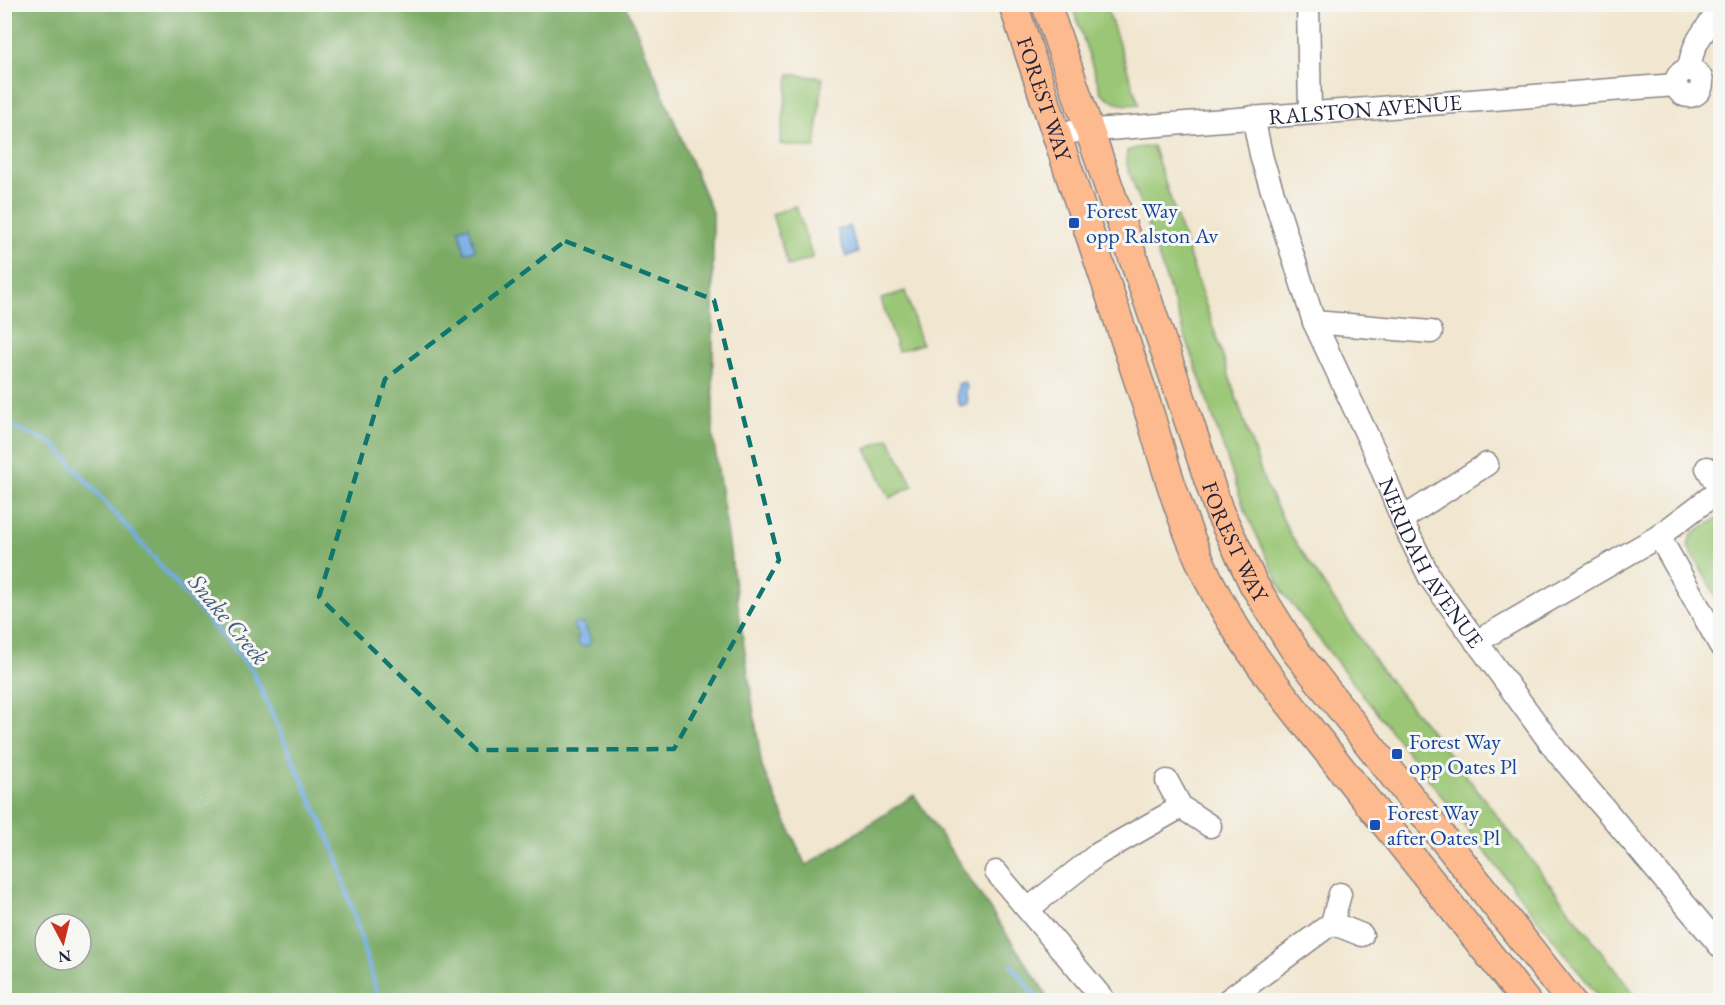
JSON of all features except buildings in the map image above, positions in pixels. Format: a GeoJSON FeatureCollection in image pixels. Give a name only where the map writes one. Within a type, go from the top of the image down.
{"type":"FeatureCollection","features":[{"type":"Feature","properties":{"kind":"main road","name":"FOREST WAY"},"geometry":{"type":"LineString","coordinates":[[1013,4],[1168,476],[1188,530],[1219,599],[1245,643],[1285,698],[1525,1000]]}},
{"type":"Feature","properties":{"kind":"main road","name":"FOREST WAY"},"geometry":{"type":"LineString","coordinates":[[1046,4],[1219,512],[1254,585],[1294,649],[1568,1000]]}},
{"type":"Feature","properties":{"kind":"street"},"geometry":{"type":"LineString","coordinates":[[1308,4],[1310,112]]}},
{"type":"Feature","properties":{"kind":"street"},"geometry":{"type":"LineString","coordinates":[[1697,80],[1692,51],[1720,10]]}},
{"type":"Feature","properties":{"kind":"street","name":"RALSTON AVENUE"},"geometry":{"type":"LineString","coordinates":[[1056,133],[1697,80]]}},
{"type":"Feature","properties":{"kind":"street","name":"NERIDAH AVENUE"},"geometry":{"type":"LineString","coordinates":[[1253,117],[1262,159],[1314,322],[1374,450],[1402,519],[1430,578],[1557,752],[1720,946]]}},
{"type":"Feature","properties":{"kind":"street"},"geometry":{"type":"LineString","coordinates":[[1314,322],[1431,332]]}},
{"type":"Feature","properties":{"kind":"street"},"geometry":{"type":"LineString","coordinates":[[1402,519],[1486,464]]}},
{"type":"Feature","properties":{"kind":"street"},"geometry":{"type":"LineString","coordinates":[[1476,642],[1659,536],[1720,490],[1707,468]]}},
{"type":"Feature","properties":{"kind":"street"},"geometry":{"type":"LineString","coordinates":[[1659,536],[1720,645]]}},
{"type":"Feature","properties":{"kind":"street"},"geometry":{"type":"LineString","coordinates":[[1167,781],[1182,807],[1210,826]]}},
{"type":"Feature","properties":{"kind":"street"},"geometry":{"type":"LineString","coordinates":[[1028,909],[1098,854],[1182,807]]}},
{"type":"Feature","properties":{"kind":"street"},"geometry":{"type":"LineString","coordinates":[[996,872],[1104,1000]]}},
{"type":"Feature","properties":{"kind":"street"},"geometry":{"type":"LineString","coordinates":[[1228,1000],[1332,923],[1340,894]]}},
{"type":"Feature","properties":{"kind":"street"},"geometry":{"type":"LineString","coordinates":[[1332,923],[1362,935]]}},
{"type":"Feature","properties":{"kind":"highlighted area"},"geometry":{"type":"Polygon","coordinates":[[[565,241],[714,300],[779,560],[674,749],[477,750],[319,597],[385,379],[565,241]]]}},
{"type":"Feature","properties":{"kind":"green space"},"geometry":{"type":"Polygon","coordinates":[[[5,5],[626,5],[713,214],[713,436],[762,767],[806,866],[914,795],[1049,1000],[5,1000],[5,5]]]}},
{"type":"Feature","properties":{"kind":"green space"},"geometry":{"type":"Polygon","coordinates":[[[1072,5],[1106,5],[1139,104],[1118,104],[1101,92],[1072,5]]]}},
{"type":"Feature","properties":{"kind":"green space"},"geometry":{"type":"Polygon","coordinates":[[[789,74],[823,78],[815,148],[780,144],[789,74]]]}},
{"type":"Feature","properties":{"kind":"green space"},"geometry":{"type":"Polygon","coordinates":[[[1153,146],[1264,481],[1290,534],[1379,667],[1639,1000],[1601,1000],[1284,594],[1244,508],[1126,162],[1127,151],[1153,146]]]}},
{"type":"Feature","properties":{"kind":"green space"},"geometry":{"type":"Polygon","coordinates":[[[796,206],[813,258],[788,266],[772,214],[796,206]]]}},
{"type":"Feature","properties":{"kind":"green space"},"geometry":{"type":"Polygon","coordinates":[[[905,291],[922,344],[898,351],[881,299],[905,291]]]}},
{"type":"Feature","properties":{"kind":"green space"},"geometry":{"type":"Polygon","coordinates":[[[889,438],[913,486],[890,498],[866,449],[889,438]]]}},
{"type":"Feature","properties":{"kind":"green space"},"geometry":{"type":"Polygon","coordinates":[[[1720,517],[1720,603],[1688,547],[1691,535],[1720,517]]]}},
{"type":"Feature","properties":{"kind":"water"},"geometry":{"type":"Polygon","coordinates":[[[469,226],[475,250],[465,253],[459,229],[469,226]]]}},
{"type":"Feature","properties":{"kind":"water"},"geometry":{"type":"Polygon","coordinates":[[[849,226],[858,252],[846,257],[837,230],[849,226]]]}},
{"type":"Feature","properties":{"kind":"water"},"geometry":{"type":"Polygon","coordinates":[[[964,382],[967,386],[967,405],[959,406],[956,396],[957,384],[964,382]]]}},
{"type":"Feature","properties":{"kind":"water"},"geometry":{"type":"Polygon","coordinates":[[[575,623],[584,624],[591,640],[590,644],[584,647],[579,645],[577,640],[579,636],[573,627],[575,623]]]}},
{"type":"Feature","properties":{"kind":"waterway","name":"Snake Creek"},"geometry":{"type":"LineString","coordinates":[[4,423],[54,444],[252,670],[336,854],[379,1000]]}},
{"type":"Feature","properties":{"kind":"waterway"},"geometry":{"type":"LineString","coordinates":[[1012,966],[1037,998],[1052,1000]]}},
{"type":"Feature","properties":{"kind":"place","name":"Forest Way opp Ralston Av"},"geometry":{"type":"Point","coordinates":[1074,223]}},
{"type":"Feature","properties":{"kind":"place","name":"Forest Way opp Oates Pl"},"geometry":{"type":"Point","coordinates":[1397,754]}},
{"type":"Feature","properties":{"kind":"place","name":"Forest Way after Oates Pl"},"geometry":{"type":"Point","coordinates":[1375,825]}}]}
